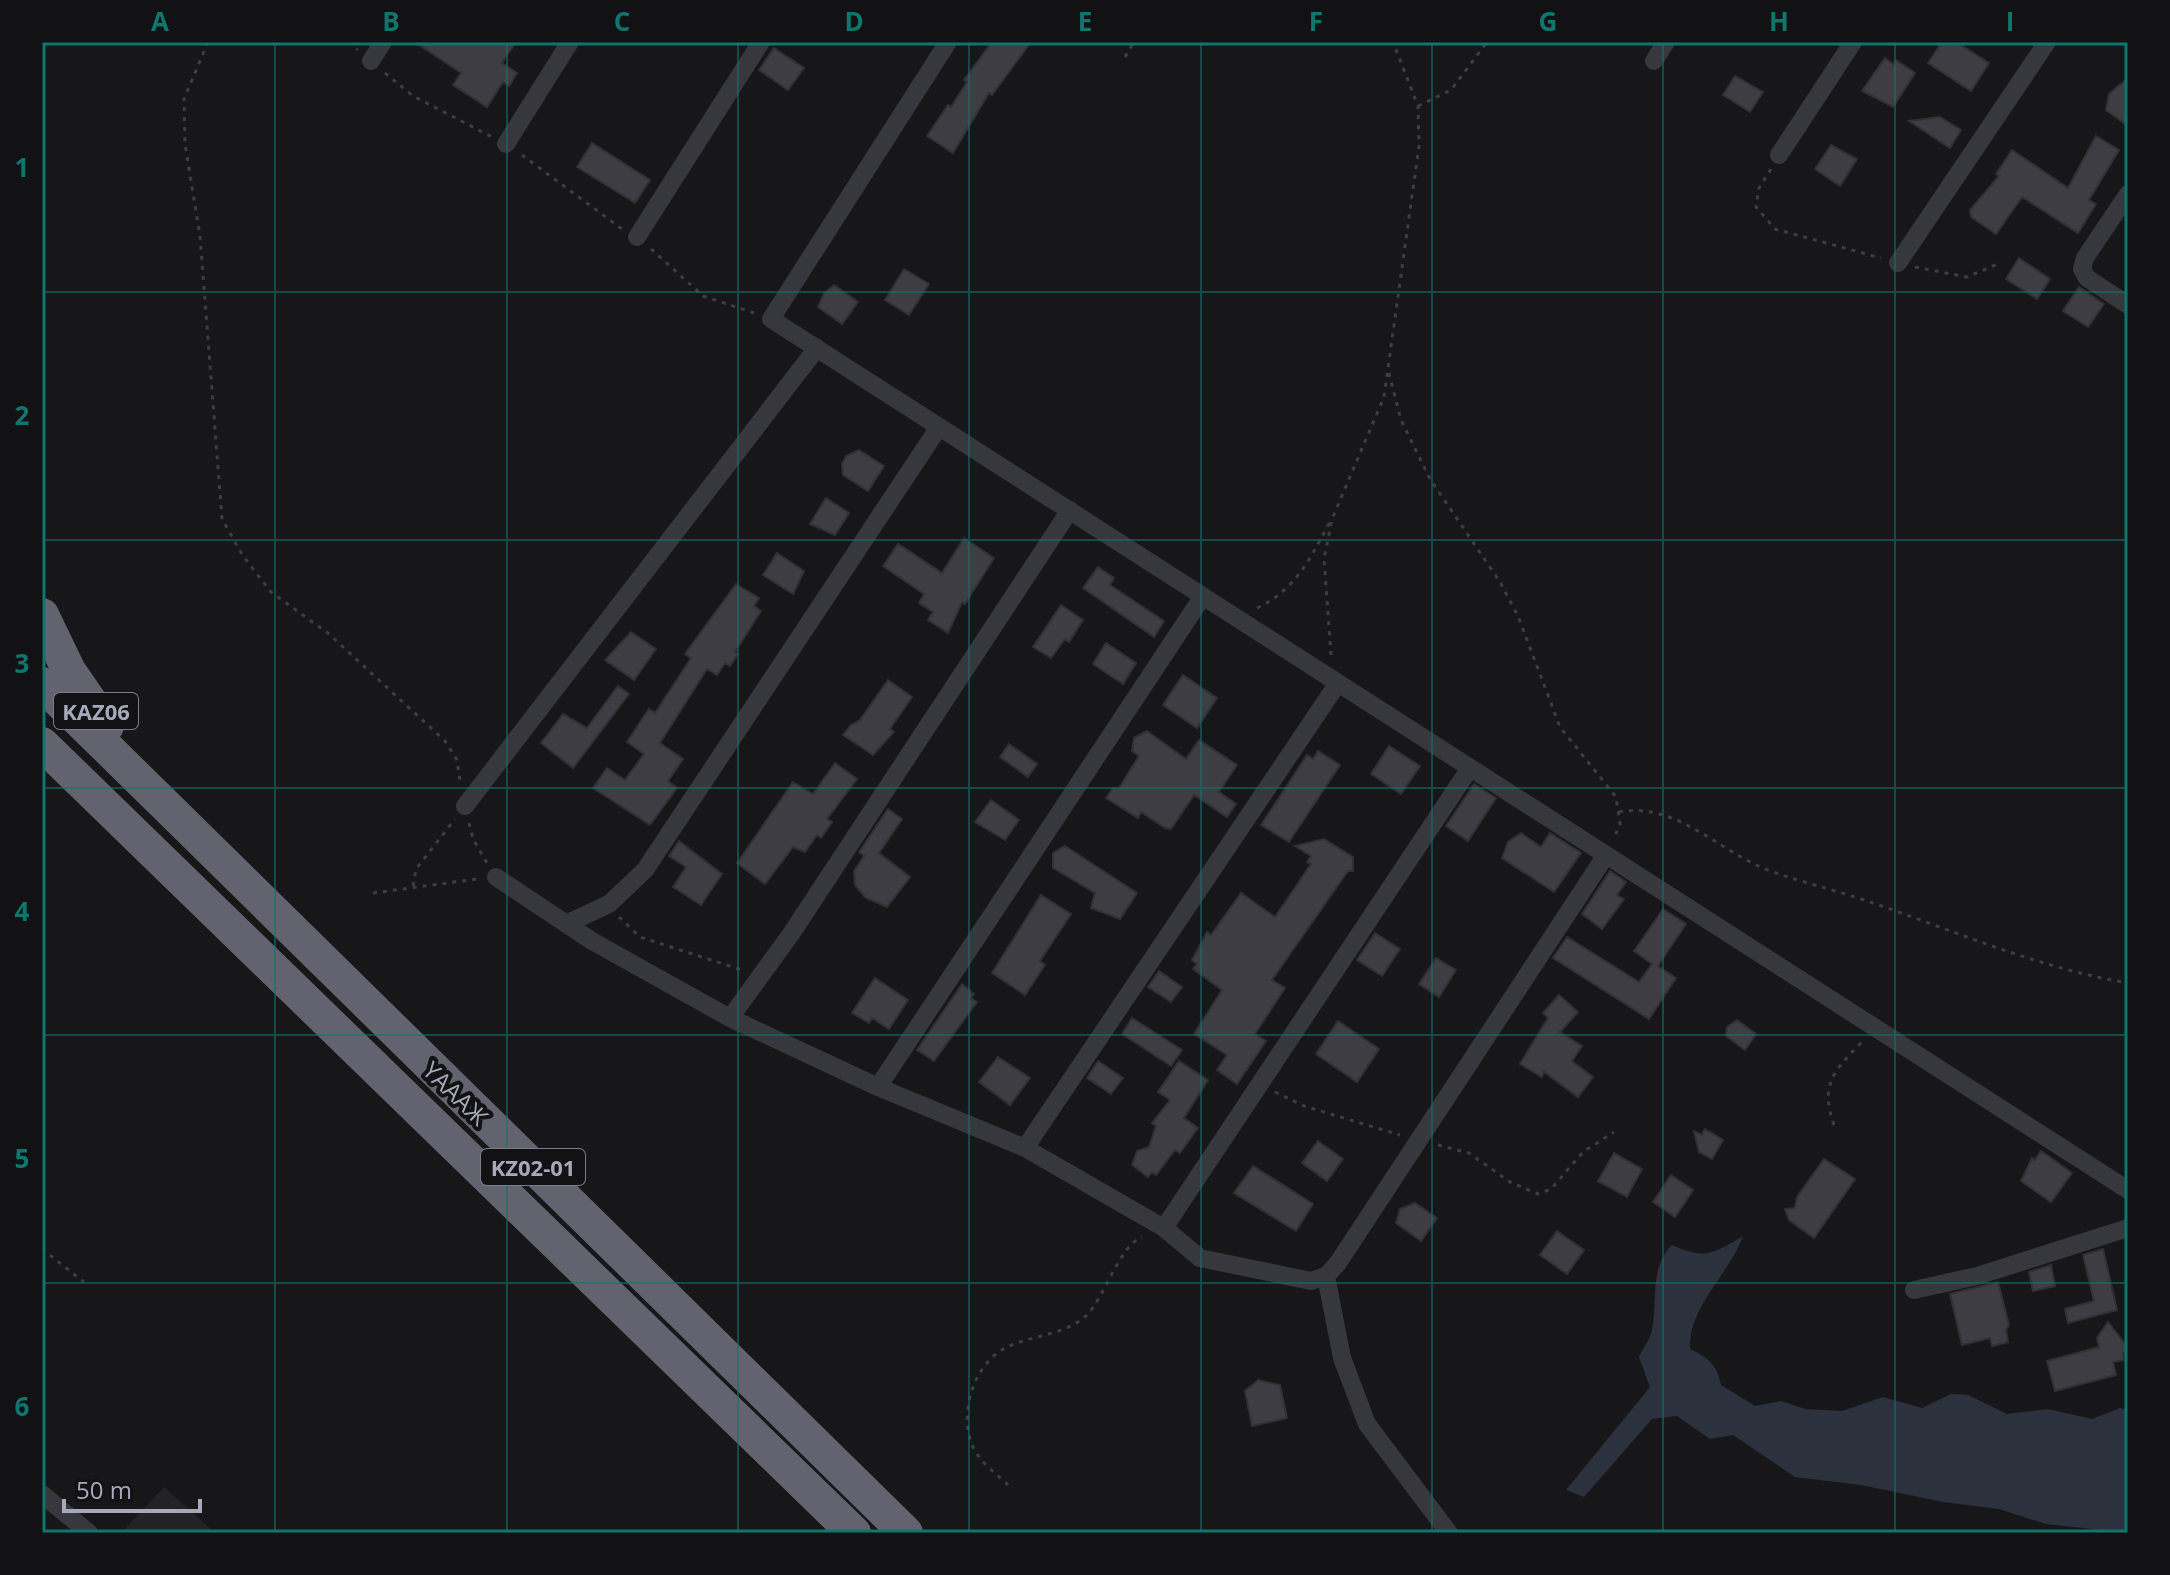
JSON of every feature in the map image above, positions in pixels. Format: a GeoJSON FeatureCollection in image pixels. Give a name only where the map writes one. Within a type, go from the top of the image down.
{"type":"FeatureCollection","features":[{"type":"Feature","properties":{"kind":"highway","name":"KАZ06"},"geometry":{"type":"LineString","coordinates":[[42,615],[69,671],[161,801]]}},
{"type":"Feature","properties":{"kind":"highway","name":"ҮАААЖ"},"geometry":{"type":"LineString","coordinates":[[42,684],[906,1533]]}},
{"type":"Feature","properties":{"kind":"highway","name":"ҮАААЖ"},"geometry":{"type":"LineString","coordinates":[[42,744],[854,1533]]}},
{"type":"Feature","properties":{"kind":"highway"},"geometry":{"type":"LineString","coordinates":[[42,766],[124,825]]}},
{"type":"Feature","properties":{"kind":"street"},"geometry":{"type":"LineString","coordinates":[[371,61],[383,42]]}},
{"type":"Feature","properties":{"kind":"street"},"geometry":{"type":"LineString","coordinates":[[506,144],[570,42]]}},
{"type":"Feature","properties":{"kind":"street"},"geometry":{"type":"LineString","coordinates":[[637,237],[761,42]]}},
{"type":"Feature","properties":{"kind":"street"},"geometry":{"type":"LineString","coordinates":[[948,42],[771,319],[2128,1190]]}},
{"type":"Feature","properties":{"kind":"street"},"geometry":{"type":"LineString","coordinates":[[1654,61],[1666,42]]}},
{"type":"Feature","properties":{"kind":"street"},"geometry":{"type":"LineString","coordinates":[[1779,155],[1853,42]]}},
{"type":"Feature","properties":{"kind":"street"},"geometry":{"type":"LineString","coordinates":[[1898,263],[2047,42]]}},
{"type":"Feature","properties":{"kind":"street"},"geometry":{"type":"LineString","coordinates":[[2128,194],[2085,258],[2082,269],[2087,278],[2128,305]]}},
{"type":"Feature","properties":{"kind":"street"},"geometry":{"type":"LineString","coordinates":[[465,806],[817,348]]}},
{"type":"Feature","properties":{"kind":"street"},"geometry":{"type":"LineString","coordinates":[[566,924],[609,904],[645,870],[939,427]]}},
{"type":"Feature","properties":{"kind":"street"},"geometry":{"type":"LineString","coordinates":[[730,1018],[1070,510]]}},
{"type":"Feature","properties":{"kind":"street"},"geometry":{"type":"LineString","coordinates":[[878,1087],[1203,596]]}},
{"type":"Feature","properties":{"kind":"street"},"geometry":{"type":"LineString","coordinates":[[1025,1148],[1338,683]]}},
{"type":"Feature","properties":{"kind":"street"},"geometry":{"type":"LineString","coordinates":[[1164,1228],[1470,768]]}},
{"type":"Feature","properties":{"kind":"street"},"geometry":{"type":"LineString","coordinates":[[496,877],[566,924],[730,1018],[878,1087],[1025,1148],[1164,1228],[1200,1258],[1311,1281],[1326,1276],[1338,1263],[1606,855]]}},
{"type":"Feature","properties":{"kind":"street"},"geometry":{"type":"LineString","coordinates":[[1914,1290],[1977,1276],[2127,1230]]}},
{"type":"Feature","properties":{"kind":"street"},"geometry":{"type":"LineString","coordinates":[[1326,1276],[1342,1358],[1367,1424],[1449,1533]]}},
{"type":"Feature","properties":{"kind":"street"},"geometry":{"type":"LineString","coordinates":[[42,1494],[89,1533]]}},
{"type":"Feature","properties":{"kind":"path"},"geometry":{"type":"LineString","coordinates":[[208,42],[184,99],[185,129],[200,236],[222,519],[243,556],[271,592],[329,634],[445,741],[457,760],[473,839],[496,877],[373,893]]}},
{"type":"Feature","properties":{"kind":"path"},"geometry":{"type":"LineString","coordinates":[[349,42],[413,96],[506,144],[606,221],[637,237],[703,296],[771,319]]}},
{"type":"Feature","properties":{"kind":"path"},"geometry":{"type":"LineString","coordinates":[[1125,57],[1134,42]]}},
{"type":"Feature","properties":{"kind":"path"},"geometry":{"type":"LineString","coordinates":[[1237,618],[1272,601],[1298,580],[1332,519],[1384,397],[1419,146],[1418,106],[1393,42]]}},
{"type":"Feature","properties":{"kind":"path"},"geometry":{"type":"LineString","coordinates":[[1418,106],[1451,90],[1487,42]]}},
{"type":"Feature","properties":{"kind":"path"},"geometry":{"type":"LineString","coordinates":[[1779,155],[1759,188],[1756,207],[1775,229],[1898,263],[1967,277],[2000,263]]}},
{"type":"Feature","properties":{"kind":"path"},"geometry":{"type":"LineString","coordinates":[[1388,370],[1401,420],[1430,479],[1500,582],[1518,616],[1560,727],[1573,747],[1611,789],[1620,824],[1606,855]]}},
{"type":"Feature","properties":{"kind":"path"},"geometry":{"type":"LineString","coordinates":[[1332,519],[1324,559],[1327,640],[1338,683]]}},
{"type":"Feature","properties":{"kind":"path"},"geometry":{"type":"LineString","coordinates":[[412,887],[416,869],[465,806]]}},
{"type":"Feature","properties":{"kind":"path"},"geometry":{"type":"LineString","coordinates":[[1619,812],[1640,808],[1663,814],[1770,872],[1867,901],[1965,938],[2128,983]]}},
{"type":"Feature","properties":{"kind":"path"},"geometry":{"type":"LineString","coordinates":[[609,904],[640,937],[718,965],[762,974]]}},
{"type":"Feature","properties":{"kind":"path"},"geometry":{"type":"LineString","coordinates":[[1834,1125],[1826,1101],[1830,1082],[1845,1059],[1875,1028]]}},
{"type":"Feature","properties":{"kind":"path"},"geometry":{"type":"LineString","coordinates":[[1260,1085],[1304,1106],[1469,1153],[1510,1182],[1538,1194],[1551,1189],[1583,1152],[1614,1132]]}},
{"type":"Feature","properties":{"kind":"path"},"geometry":{"type":"LineString","coordinates":[[1008,1485],[974,1451],[966,1420],[973,1384],[996,1353],[1077,1323],[1095,1307],[1136,1239],[1164,1228]]}},
{"type":"Feature","properties":{"kind":"path"},"geometry":{"type":"LineString","coordinates":[[42,1249],[84,1282]]}},
{"type":"Feature","properties":{"kind":"shaded area"},"geometry":{"type":"Polygon","coordinates":[[[164,1487],[215,1533],[121,1533],[164,1487]]]}},
{"type":"Feature","properties":{"kind":"water"},"geometry":{"type":"Polygon","coordinates":[[[1743,1236],[1702,1305],[1691,1334],[1690,1349],[1711,1363],[1721,1385],[1755,1406],[1781,1401],[1805,1409],[1842,1411],[1883,1397],[1922,1408],[1951,1394],[1968,1395],[2007,1414],[2048,1409],[2092,1419],[2120,1408],[2128,1410],[2128,1533],[2046,1524],[1999,1509],[1795,1477],[1733,1435],[1710,1439],[1677,1416],[1652,1419],[1584,1497],[1566,1490],[1650,1387],[1639,1357],[1651,1332],[1657,1274],[1665,1254],[1672,1245],[1693,1252],[1709,1253],[1743,1236]]]}},
{"type":"Feature","properties":{"kind":"building"},"geometry":{"type":"Polygon","coordinates":[[[415,42],[516,42],[502,63],[517,73],[509,86],[503,82],[487,107],[453,85],[461,73],[415,42]]]}},
{"type":"Feature","properties":{"kind":"building"},"geometry":{"type":"Polygon","coordinates":[[[992,42],[1031,42],[992,95],[989,93],[953,153],[927,136],[948,105],[951,107],[967,82],[964,80],[992,42]]]}},
{"type":"Feature","properties":{"kind":"building"},"geometry":{"type":"Polygon","coordinates":[[[1942,42],[1956,42],[1989,63],[1971,91],[1928,63],[1942,42]]]}},
{"type":"Feature","properties":{"kind":"building"},"geometry":{"type":"Polygon","coordinates":[[[774,48],[804,68],[788,90],[759,70],[774,48]]]}},
{"type":"Feature","properties":{"kind":"building"},"geometry":{"type":"Polygon","coordinates":[[[1885,58],[1893,64],[1896,60],[1915,73],[1893,107],[1862,91],[1885,58]]]}},
{"type":"Feature","properties":{"kind":"building"},"geometry":{"type":"Polygon","coordinates":[[[1735,76],[1763,92],[1750,112],[1723,95],[1735,76]]]}},
{"type":"Feature","properties":{"kind":"building"},"geometry":{"type":"Polygon","coordinates":[[[2128,78],[2128,126],[2106,110],[2109,94],[2128,78]]]}},
{"type":"Feature","properties":{"kind":"building"},"geometry":{"type":"Polygon","coordinates":[[[1940,117],[1961,130],[1950,148],[1909,121],[1940,117]]]}},
{"type":"Feature","properties":{"kind":"building"},"geometry":{"type":"Polygon","coordinates":[[[2096,136],[2119,150],[2089,200],[2096,204],[2078,233],[2022,197],[1996,234],[1971,217],[1970,210],[1999,176],[1996,174],[2012,150],[2068,188],[2096,136]]]}},
{"type":"Feature","properties":{"kind":"building"},"geometry":{"type":"Polygon","coordinates":[[[592,143],[650,180],[635,203],[577,167],[592,143]]]}},
{"type":"Feature","properties":{"kind":"building"},"geometry":{"type":"Polygon","coordinates":[[[1831,145],[1857,159],[1840,186],[1815,169],[1831,145]]]}},
{"type":"Feature","properties":{"kind":"building"},"geometry":{"type":"Polygon","coordinates":[[[2019,258],[2050,279],[2037,299],[2006,279],[2019,258]]]}},
{"type":"Feature","properties":{"kind":"building"},"geometry":{"type":"Polygon","coordinates":[[[904,269],[929,284],[909,315],[885,300],[904,269]]]}},
{"type":"Feature","properties":{"kind":"building"},"geometry":{"type":"Polygon","coordinates":[[[834,285],[858,302],[842,324],[818,307],[824,293],[834,285]]]}},
{"type":"Feature","properties":{"kind":"building"},"geometry":{"type":"Polygon","coordinates":[[[2079,287],[2104,304],[2088,327],[2063,311],[2079,287]]]}},
{"type":"Feature","properties":{"kind":"building"},"geometry":{"type":"Polygon","coordinates":[[[859,450],[884,466],[868,491],[843,475],[842,464],[846,456],[859,450]]]}},
{"type":"Feature","properties":{"kind":"building"},"geometry":{"type":"Polygon","coordinates":[[[826,498],[849,513],[835,535],[810,524],[826,498]]]}},
{"type":"Feature","properties":{"kind":"building"},"geometry":{"type":"Polygon","coordinates":[[[964,538],[994,558],[965,604],[962,602],[948,633],[928,620],[933,612],[919,603],[924,594],[883,566],[898,544],[942,573],[964,538]]]}},
{"type":"Feature","properties":{"kind":"building"},"geometry":{"type":"Polygon","coordinates":[[[777,553],[804,571],[793,594],[763,575],[777,553]]]}},
{"type":"Feature","properties":{"kind":"building"},"geometry":{"type":"Polygon","coordinates":[[[1098,567],[1114,578],[1110,585],[1164,621],[1154,637],[1083,588],[1098,567]]]}},
{"type":"Feature","properties":{"kind":"building"},"geometry":{"type":"Polygon","coordinates":[[[736,584],[759,598],[754,606],[761,611],[735,652],[738,654],[730,666],[725,663],[717,675],[707,669],[660,743],[683,759],[668,781],[677,788],[650,825],[593,788],[607,768],[625,780],[644,754],[627,742],[649,709],[655,713],[691,658],[685,654],[736,584]]]}},
{"type":"Feature","properties":{"kind":"building"},"geometry":{"type":"Polygon","coordinates":[[[1061,605],[1083,620],[1069,642],[1065,639],[1051,658],[1033,647],[1061,605]]]}},
{"type":"Feature","properties":{"kind":"building"},"geometry":{"type":"Polygon","coordinates":[[[631,632],[656,649],[634,680],[605,660],[631,632]]]}},
{"type":"Feature","properties":{"kind":"building"},"geometry":{"type":"Polygon","coordinates":[[[1106,643],[1136,663],[1123,684],[1093,664],[1106,643]]]}},
{"type":"Feature","properties":{"kind":"building"},"geometry":{"type":"Polygon","coordinates":[[[1183,675],[1217,698],[1197,728],[1163,705],[1183,675]]]}},
{"type":"Feature","properties":{"kind":"building"},"geometry":{"type":"Polygon","coordinates":[[[888,680],[912,697],[890,729],[894,732],[873,755],[843,735],[860,720],[888,680]]]}},
{"type":"Feature","properties":{"kind":"building"},"geometry":{"type":"Polygon","coordinates":[[[618,686],[629,694],[573,768],[541,743],[563,714],[587,728],[618,686]]]}},
{"type":"Feature","properties":{"kind":"building"},"geometry":{"type":"Polygon","coordinates":[[[1147,731],[1186,759],[1199,740],[1237,765],[1219,792],[1236,804],[1227,817],[1194,795],[1171,829],[1141,812],[1138,818],[1106,798],[1113,788],[1119,788],[1139,756],[1132,751],[1134,738],[1147,731]]]}},
{"type":"Feature","properties":{"kind":"building"},"geometry":{"type":"Polygon","coordinates":[[[1009,744],[1037,764],[1028,777],[1000,757],[1009,744]]]}},
{"type":"Feature","properties":{"kind":"building"},"geometry":{"type":"Polygon","coordinates":[[[1389,746],[1420,766],[1401,794],[1371,774],[1389,746]]]}},
{"type":"Feature","properties":{"kind":"building"},"geometry":{"type":"Polygon","coordinates":[[[1318,751],[1340,765],[1289,842],[1261,825],[1307,755],[1313,759],[1318,751]]]}},
{"type":"Feature","properties":{"kind":"building"},"geometry":{"type":"Polygon","coordinates":[[[835,763],[857,779],[827,819],[832,822],[821,838],[817,835],[805,852],[793,847],[765,884],[737,863],[793,782],[813,794],[835,763]]]}},
{"type":"Feature","properties":{"kind":"building"},"geometry":{"type":"Polygon","coordinates":[[[1474,784],[1496,798],[1468,841],[1446,826],[1474,784]]]}},
{"type":"Feature","properties":{"kind":"building"},"geometry":{"type":"Polygon","coordinates":[[[991,800],[1019,820],[1005,840],[975,822],[991,800]]]}},
{"type":"Feature","properties":{"kind":"building"},"geometry":{"type":"Polygon","coordinates":[[[888,809],[902,819],[879,853],[910,877],[887,907],[866,898],[855,885],[854,871],[864,856],[859,852],[888,809]]]}},
{"type":"Feature","properties":{"kind":"building"},"geometry":{"type":"Polygon","coordinates":[[[1521,833],[1541,847],[1550,833],[1581,853],[1554,892],[1502,858],[1508,842],[1521,833]]]}},
{"type":"Feature","properties":{"kind":"building"},"geometry":{"type":"Polygon","coordinates":[[[1324,839],[1353,857],[1353,871],[1348,871],[1272,980],[1285,988],[1255,1034],[1266,1041],[1237,1084],[1217,1070],[1227,1055],[1194,1034],[1222,990],[1193,969],[1197,964],[1192,960],[1207,932],[1211,935],[1241,893],[1275,917],[1311,864],[1307,862],[1311,856],[1295,846],[1324,839]]]}},
{"type":"Feature","properties":{"kind":"building"},"geometry":{"type":"Polygon","coordinates":[[[679,841],[722,874],[701,905],[673,887],[686,867],[669,856],[679,841]]]}},
{"type":"Feature","properties":{"kind":"building"},"geometry":{"type":"Polygon","coordinates":[[[1065,846],[1137,893],[1120,919],[1091,908],[1095,893],[1053,868],[1053,853],[1065,846]]]}},
{"type":"Feature","properties":{"kind":"building"},"geometry":{"type":"Polygon","coordinates":[[[1610,871],[1626,882],[1617,895],[1624,899],[1602,929],[1582,914],[1610,871]]]}},
{"type":"Feature","properties":{"kind":"building"},"geometry":{"type":"Polygon","coordinates":[[[1041,895],[1071,914],[1040,961],[1045,965],[1025,995],[992,973],[1041,895]]]}},
{"type":"Feature","properties":{"kind":"building"},"geometry":{"type":"Polygon","coordinates":[[[1663,909],[1686,924],[1658,966],[1676,978],[1649,1019],[1553,958],[1567,937],[1639,982],[1652,964],[1634,951],[1663,909]]]}},
{"type":"Feature","properties":{"kind":"building"},"geometry":{"type":"Polygon","coordinates":[[[1375,933],[1400,949],[1382,976],[1357,960],[1375,933]]]}},
{"type":"Feature","properties":{"kind":"building"},"geometry":{"type":"Polygon","coordinates":[[[1436,958],[1456,970],[1439,997],[1419,984],[1436,958]]]}},
{"type":"Feature","properties":{"kind":"building"},"geometry":{"type":"Polygon","coordinates":[[[1159,971],[1182,987],[1171,1002],[1148,987],[1159,971]]]}},
{"type":"Feature","properties":{"kind":"building"},"geometry":{"type":"Polygon","coordinates":[[[875,978],[908,1000],[889,1029],[872,1018],[869,1023],[852,1013],[875,978]]]}},
{"type":"Feature","properties":{"kind":"building"},"geometry":{"type":"Polygon","coordinates":[[[962,984],[974,994],[971,998],[977,1002],[934,1061],[917,1050],[962,984]]]}},
{"type":"Feature","properties":{"kind":"building"},"geometry":{"type":"Polygon","coordinates":[[[1559,995],[1578,1012],[1560,1032],[1582,1046],[1572,1061],[1593,1077],[1578,1097],[1544,1072],[1542,1077],[1520,1064],[1548,1018],[1543,1013],[1559,995]]]}},
{"type":"Feature","properties":{"kind":"building"},"geometry":{"type":"Polygon","coordinates":[[[1132,1018],[1182,1050],[1171,1066],[1122,1034],[1132,1018]]]}},
{"type":"Feature","properties":{"kind":"building"},"geometry":{"type":"Polygon","coordinates":[[[1737,1020],[1756,1034],[1745,1050],[1726,1036],[1727,1027],[1737,1020]]]}},
{"type":"Feature","properties":{"kind":"building"},"geometry":{"type":"Polygon","coordinates":[[[1338,1021],[1379,1049],[1357,1082],[1316,1054],[1338,1021]]]}},
{"type":"Feature","properties":{"kind":"building"},"geometry":{"type":"Polygon","coordinates":[[[998,1057],[1030,1078],[1010,1105],[979,1082],[998,1057]]]}},
{"type":"Feature","properties":{"kind":"building"},"geometry":{"type":"Polygon","coordinates":[[[1098,1061],[1123,1078],[1111,1094],[1087,1078],[1098,1061]]]}},
{"type":"Feature","properties":{"kind":"building"},"geometry":{"type":"Polygon","coordinates":[[[1179,1061],[1208,1080],[1184,1118],[1198,1128],[1180,1153],[1175,1150],[1156,1175],[1152,1172],[1148,1177],[1132,1165],[1137,1151],[1149,1147],[1156,1126],[1152,1123],[1170,1100],[1158,1092],[1179,1061]]]}},
{"type":"Feature","properties":{"kind":"building"},"geometry":{"type":"Polygon","coordinates":[[[1705,1129],[1723,1140],[1712,1159],[1699,1152],[1694,1131],[1702,1135],[1705,1129]]]}},
{"type":"Feature","properties":{"kind":"building"},"geometry":{"type":"Polygon","coordinates":[[[1318,1141],[1343,1159],[1327,1181],[1302,1163],[1318,1141]]]}},
{"type":"Feature","properties":{"kind":"building"},"geometry":{"type":"Polygon","coordinates":[[[2041,1151],[2072,1173],[2051,1202],[2021,1181],[2032,1158],[2035,1160],[2041,1151]]]}},
{"type":"Feature","properties":{"kind":"building"},"geometry":{"type":"Polygon","coordinates":[[[1614,1153],[1642,1169],[1627,1197],[1598,1181],[1614,1153]]]}},
{"type":"Feature","properties":{"kind":"building"},"geometry":{"type":"Polygon","coordinates":[[[1824,1159],[1855,1179],[1814,1238],[1789,1220],[1785,1209],[1795,1208],[1797,1197],[1824,1159]]]}},
{"type":"Feature","properties":{"kind":"building"},"geometry":{"type":"Polygon","coordinates":[[[1253,1166],[1313,1204],[1296,1231],[1234,1193],[1253,1166]]]}},
{"type":"Feature","properties":{"kind":"building"},"geometry":{"type":"Polygon","coordinates":[[[1671,1175],[1693,1190],[1675,1217],[1653,1202],[1671,1175]]]}},
{"type":"Feature","properties":{"kind":"building"},"geometry":{"type":"Polygon","coordinates":[[[1415,1203],[1437,1218],[1421,1241],[1396,1223],[1400,1209],[1415,1203]]]}},
{"type":"Feature","properties":{"kind":"building"},"geometry":{"type":"Polygon","coordinates":[[[1557,1231],[1584,1250],[1567,1274],[1540,1255],[1557,1231]]]}},
{"type":"Feature","properties":{"kind":"building"},"geometry":{"type":"Polygon","coordinates":[[[2103,1249],[2117,1310],[2068,1323],[2065,1309],[2094,1301],[2083,1255],[2103,1249]]]}},
{"type":"Feature","properties":{"kind":"building"},"geometry":{"type":"Polygon","coordinates":[[[2051,1265],[2055,1286],[2033,1291],[2029,1272],[2051,1265]]]}},
{"type":"Feature","properties":{"kind":"building"},"geometry":{"type":"Polygon","coordinates":[[[1998,1282],[2009,1325],[2006,1330],[2008,1342],[1992,1346],[1990,1338],[1962,1345],[1950,1294],[1998,1282]]]}},
{"type":"Feature","properties":{"kind":"building"},"geometry":{"type":"Polygon","coordinates":[[[2108,1322],[2125,1344],[2124,1360],[2113,1362],[2116,1375],[2055,1391],[2047,1361],[2099,1347],[2097,1338],[2108,1322]]]}},
{"type":"Feature","properties":{"kind":"building"},"geometry":{"type":"Polygon","coordinates":[[[1258,1380],[1280,1385],[1287,1418],[1252,1426],[1245,1391],[1258,1380]]]}}]}
